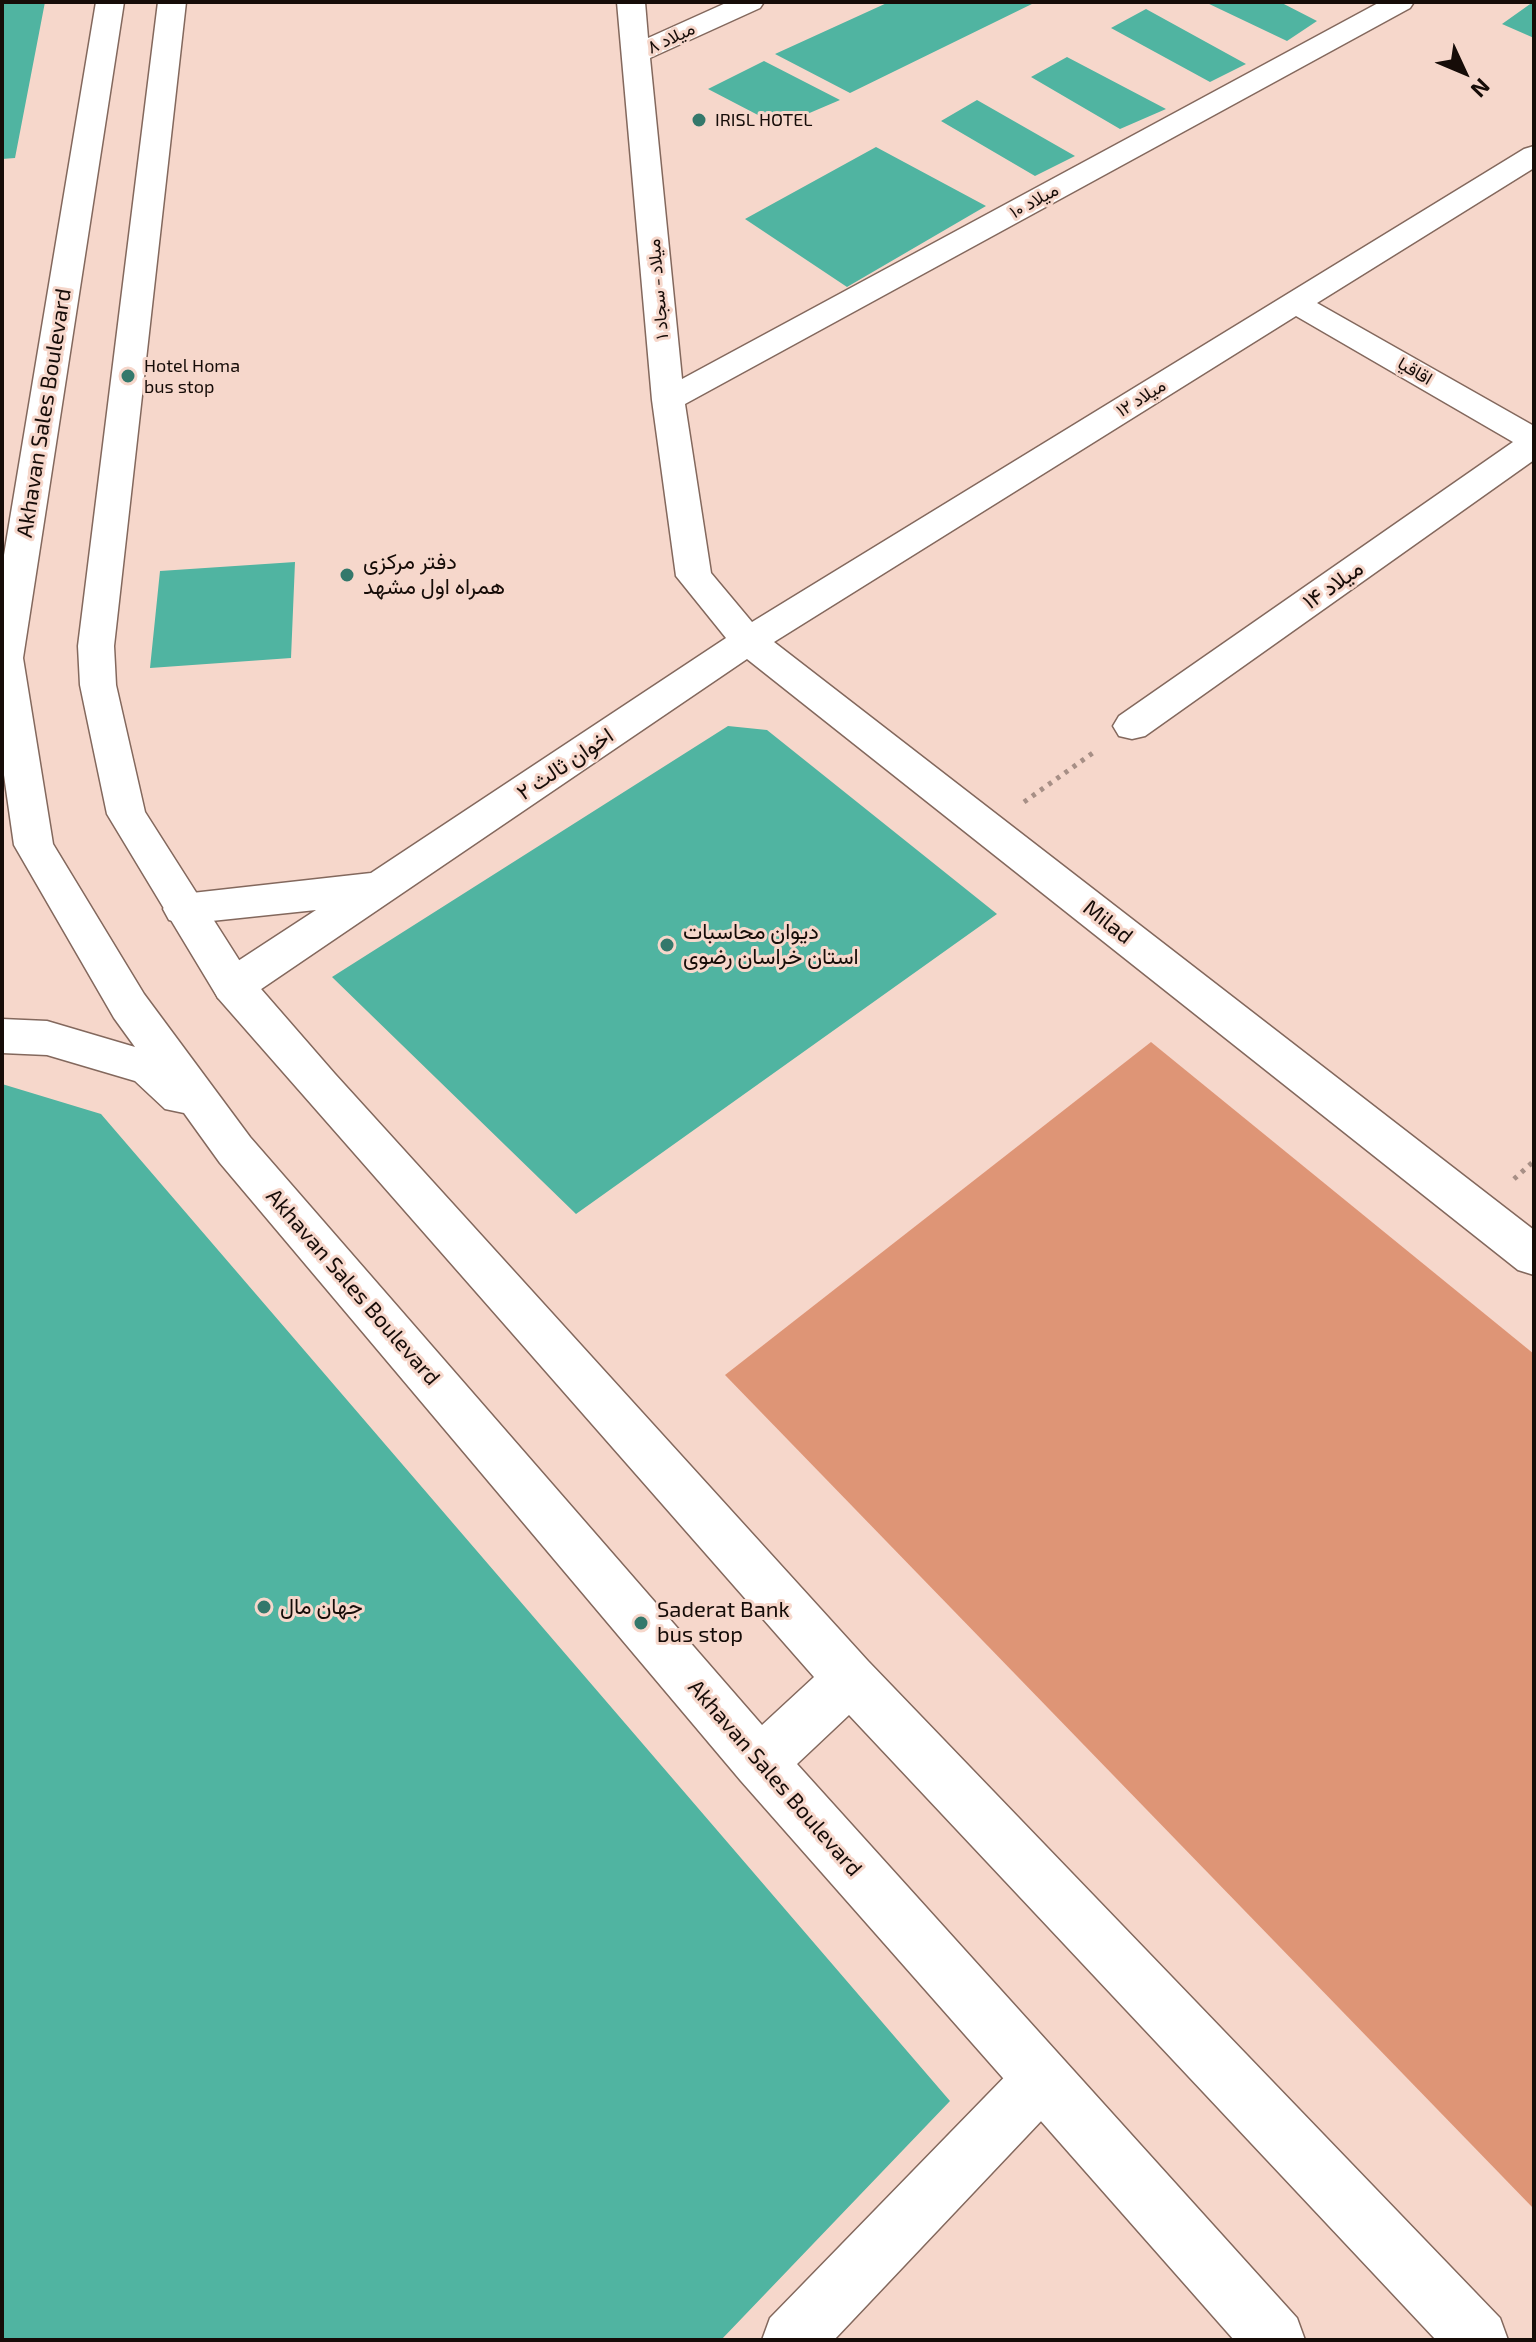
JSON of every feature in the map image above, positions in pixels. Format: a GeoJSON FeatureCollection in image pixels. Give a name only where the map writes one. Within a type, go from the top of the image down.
{"type":"FeatureCollection","features":[{"type":"Feature","properties":{"kind":"street","name":"Akhavan Sales Boulevard"},"geometry":{"type":"LineString","coordinates":[[110,2],[5,658],[34,845],[129,1006],[235,1150],[760,1762],[1275,2340]]}},
{"type":"Feature","properties":{"kind":"street"},"geometry":{"type":"LineString","coordinates":[[172,2],[96,646],[98,685],[126,814],[233,986],[850,1679],[1478,2340]]}},
{"type":"Feature","properties":{"kind":"street","name":"میلاد - سجاد ۱"},"geometry":{"type":"LineString","coordinates":[[631,2],[668,400],[694,576]]}},
{"type":"Feature","properties":{"kind":"street","name":"میلاد ۸"},"geometry":{"type":"LineString","coordinates":[[637,54],[750,2]]}},
{"type":"Feature","properties":{"kind":"street","name":"میلاد ۱۰"},"geometry":{"type":"LineString","coordinates":[[668,400],[1400,2]]}},
{"type":"Feature","properties":{"kind":"street","name":"میلاد ۱۲"},"geometry":{"type":"LineString","coordinates":[[748,641],[1534,155]]}},
{"type":"Feature","properties":{"kind":"street","name":"اقاقیا"},"geometry":{"type":"LineString","coordinates":[[1295,303],[1534,442]]}},
{"type":"Feature","properties":{"kind":"street","name":"میلاد ۱۴"},"geometry":{"type":"LineString","coordinates":[[1132,726],[1534,442]]}},
{"type":"Feature","properties":{"kind":"street","name":"Milad"},"geometry":{"type":"LineString","coordinates":[[694,576],[748,641],[1534,1256]]}},
{"type":"Feature","properties":{"kind":"street","name":"اخوان ثالث ۲"},"geometry":{"type":"LineString","coordinates":[[233,986],[748,641]]}},
{"type":"Feature","properties":{"kind":"street","name":"اخوان ثالث ۲"},"geometry":{"type":"LineString","coordinates":[[183,909],[381,887]]}},
{"type":"Feature","properties":{"kind":"street"},"geometry":{"type":"LineString","coordinates":[[2,1036],[47,1038],[149,1068],[235,1150]]}},
{"type":"Feature","properties":{"kind":"street"},"geometry":{"type":"LineString","coordinates":[[760,1762],[850,1679]]}},
{"type":"Feature","properties":{"kind":"street"},"geometry":{"type":"LineString","coordinates":[[792,2340],[1041,2080]]}},
{"type":"Feature","properties":{"kind":"path"},"geometry":{"type":"LineString","coordinates":[[987,828],[1132,726]]}},
{"type":"Feature","properties":{"kind":"shaded area"},"geometry":{"type":"Polygon","coordinates":[[[1151,1042],[1534,1354],[1534,2209],[725,1375],[1151,1042]]]}},
{"type":"Feature","properties":{"kind":"building"},"geometry":{"type":"Polygon","coordinates":[[[2,2],[45,2],[15,158],[2,159],[2,2]]]}},
{"type":"Feature","properties":{"kind":"building"},"geometry":{"type":"Polygon","coordinates":[[[889,2],[1036,2],[850,93],[775,54],[889,2]]]}},
{"type":"Feature","properties":{"kind":"building"},"geometry":{"type":"Polygon","coordinates":[[[1205,2],[1280,2],[1317,21],[1287,41],[1205,2]]]}},
{"type":"Feature","properties":{"kind":"building"},"geometry":{"type":"Polygon","coordinates":[[[1533,2],[1534,38],[1502,24],[1533,2]]]}},
{"type":"Feature","properties":{"kind":"building"},"geometry":{"type":"Polygon","coordinates":[[[1146,9],[1246,64],[1210,82],[1111,28],[1146,9]]]}},
{"type":"Feature","properties":{"kind":"building"},"geometry":{"type":"Polygon","coordinates":[[[1067,57],[1166,109],[1120,129],[1031,77],[1067,57]]]}},
{"type":"Feature","properties":{"kind":"building"},"geometry":{"type":"Polygon","coordinates":[[[764,61],[840,100],[779,126],[708,89],[764,61]]]}},
{"type":"Feature","properties":{"kind":"building"},"geometry":{"type":"Polygon","coordinates":[[[977,100],[1075,156],[1035,176],[941,121],[977,100]]]}},
{"type":"Feature","properties":{"kind":"building"},"geometry":{"type":"Polygon","coordinates":[[[876,147],[986,206],[847,287],[745,219],[876,147]]]}},
{"type":"Feature","properties":{"kind":"building"},"geometry":{"type":"Polygon","coordinates":[[[295,562],[291,658],[150,668],[160,571],[295,562]]]}},
{"type":"Feature","properties":{"kind":"building","name":"دیوان محاسبات استان خراسان رضوی"},"geometry":{"type":"Polygon","coordinates":[[[728,726],[767,730],[997,914],[576,1214],[332,977],[728,726]]]}},
{"type":"Feature","properties":{"kind":"building","name":"جهان مال"},"geometry":{"type":"Polygon","coordinates":[[[2,1084],[101,1114],[950,2101],[721,2340],[2,2340],[2,1084]]]}},
{"type":"Feature","properties":{"kind":"place","name":"IRISL HOTEL"},"geometry":{"type":"Point","coordinates":[699,120]}},
{"type":"Feature","properties":{"kind":"place","name":"Hotel Homa bus stop"},"geometry":{"type":"Point","coordinates":[128,376]}},
{"type":"Feature","properties":{"kind":"place","name":"دفتر مرکزی همراه اول مشهد"},"geometry":{"type":"Point","coordinates":[347,575]}},
{"type":"Feature","properties":{"kind":"place","name":"دیوان محاسبات استان خراسان رضوی"},"geometry":{"type":"Point","coordinates":[667,945]}},
{"type":"Feature","properties":{"kind":"place","name":"جهان مال"},"geometry":{"type":"Point","coordinates":[264,1607]}},
{"type":"Feature","properties":{"kind":"place","name":"Saderat Bank bus stop"},"geometry":{"type":"Point","coordinates":[641,1623]}}]}
